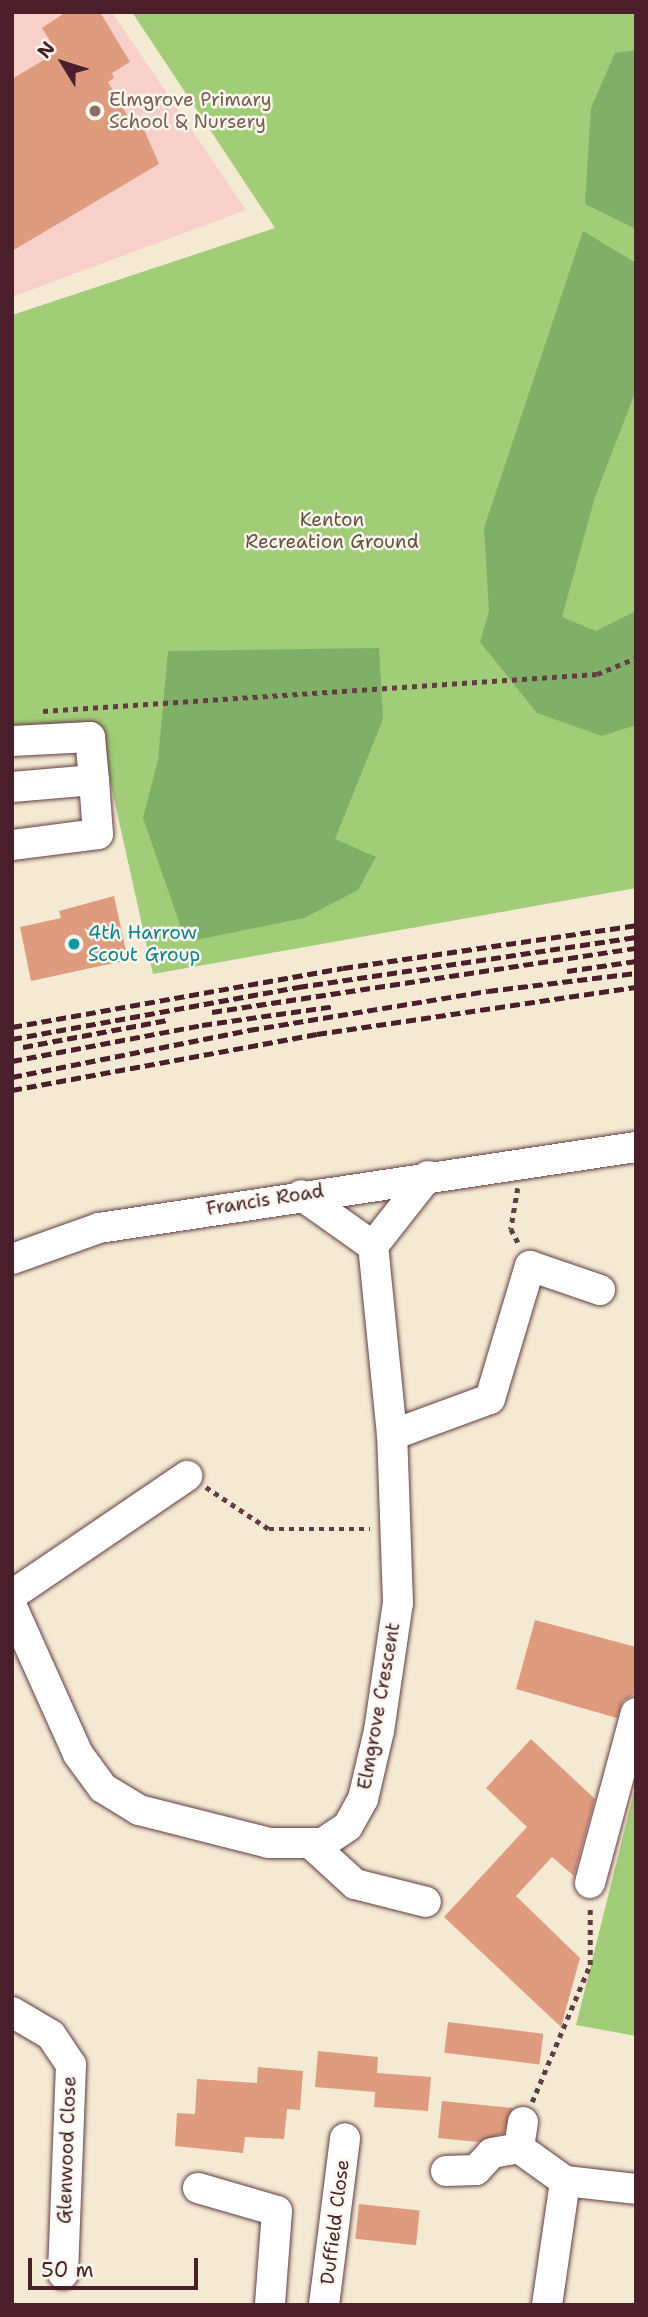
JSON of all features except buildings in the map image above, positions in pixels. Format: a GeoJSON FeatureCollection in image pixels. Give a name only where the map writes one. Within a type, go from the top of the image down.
{"type":"FeatureCollection","features":[{"type":"Feature","properties":{"kind":"street"},"geometry":{"type":"LineString","coordinates":[[12,741],[90,737],[98,834],[12,845]]}},
{"type":"Feature","properties":{"kind":"street"},"geometry":{"type":"LineString","coordinates":[[12,787],[94,780]]}},
{"type":"Feature","properties":{"kind":"street","name":"Francis Road"},"geometry":{"type":"LineString","coordinates":[[12,1259],[99,1228],[301,1195],[636,1147]]}},
{"type":"Feature","properties":{"kind":"street"},"geometry":{"type":"LineString","coordinates":[[301,1195],[373,1246],[428,1176]]}},
{"type":"Feature","properties":{"kind":"street","name":"Elmgrove Crescent"},"geometry":{"type":"LineString","coordinates":[[12,1607],[78,1754],[103,1788],[139,1810],[269,1843],[323,1843],[348,1826],[363,1799],[379,1731],[398,1602],[392,1435],[373,1246]]}},
{"type":"Feature","properties":{"kind":"street"},"geometry":{"type":"LineString","coordinates":[[392,1435],[490,1399],[530,1266],[600,1290]]}},
{"type":"Feature","properties":{"kind":"street"},"geometry":{"type":"LineString","coordinates":[[12,1595],[187,1476]]}},
{"type":"Feature","properties":{"kind":"street"},"geometry":{"type":"LineString","coordinates":[[590,1883],[636,1713]]}},
{"type":"Feature","properties":{"kind":"street"},"geometry":{"type":"LineString","coordinates":[[310,1843],[355,1884],[426,1902]]}},
{"type":"Feature","properties":{"kind":"street","name":"Glenwood Close"},"geometry":{"type":"LineString","coordinates":[[12,2012],[51,2035],[71,2065],[63,2274]]}},
{"type":"Feature","properties":{"kind":"street"},"geometry":{"type":"LineString","coordinates":[[446,2171],[476,2170],[492,2153],[521,2135],[565,2181],[636,2189]]}},
{"type":"Feature","properties":{"kind":"street","name":"Duffield Close"},"geometry":{"type":"LineString","coordinates":[[324,2305],[345,2138]]}},
{"type":"Feature","properties":{"kind":"street"},"geometry":{"type":"LineString","coordinates":[[547,2305],[565,2181]]}},
{"type":"Feature","properties":{"kind":"street"},"geometry":{"type":"LineString","coordinates":[[198,2188],[277,2211],[271,2296]]}},
{"type":"Feature","properties":{"kind":"path"},"geometry":{"type":"LineString","coordinates":[[40,711],[597,674],[636,658]]}},
{"type":"Feature","properties":{"kind":"path"},"geometry":{"type":"LineString","coordinates":[[526,1162],[511,1229],[530,1266]]}},
{"type":"Feature","properties":{"kind":"path"},"geometry":{"type":"LineString","coordinates":[[187,1476],[269,1529],[397,1530]]}},
{"type":"Feature","properties":{"kind":"path"},"geometry":{"type":"LineString","coordinates":[[521,2135],[590,1965],[590,1883]]}},
{"type":"Feature","properties":{"kind":"shaded area","name":"Elmgrove Primary School & Nursery"},"geometry":{"type":"Polygon","coordinates":[[[12,12],[112,12],[246,210],[12,297],[12,12]]]}},
{"type":"Feature","properties":{"kind":"green space","name":"Kenton Recreation Ground"},"geometry":{"type":"Polygon","coordinates":[[[132,12],[636,12],[636,888],[153,974],[98,727],[12,730],[12,315],[275,228],[132,12]]]}},
{"type":"Feature","properties":{"kind":"green space"},"geometry":{"type":"Polygon","coordinates":[[[636,50],[636,229],[585,204],[591,108],[615,53],[636,50]]]}},
{"type":"Feature","properties":{"kind":"green space"},"geometry":{"type":"Polygon","coordinates":[[[583,231],[636,263],[636,390],[595,497],[562,617],[596,631],[636,611],[636,725],[602,736],[537,713],[480,642],[489,611],[484,528],[583,231]]]}},
{"type":"Feature","properties":{"kind":"green space"},"geometry":{"type":"Polygon","coordinates":[[[379,648],[383,719],[335,839],[376,857],[358,890],[304,918],[186,942],[143,818],[158,760],[168,651],[379,648]]]}},
{"type":"Feature","properties":{"kind":"green space"},"geometry":{"type":"Polygon","coordinates":[[[636,1784],[636,2036],[576,2025],[636,1784]]]}},
{"type":"Feature","properties":{"kind":"railway"},"geometry":{"type":"LineString","coordinates":[[12,1027],[343,968],[636,925]]}},
{"type":"Feature","properties":{"kind":"railway"},"geometry":{"type":"LineString","coordinates":[[12,1039],[298,987],[636,937]]}},
{"type":"Feature","properties":{"kind":"railway"},"geometry":{"type":"LineString","coordinates":[[212,1012],[636,948]]}},
{"type":"Feature","properties":{"kind":"railway"},"geometry":{"type":"LineString","coordinates":[[567,971],[636,961]]}},
{"type":"Feature","properties":{"kind":"railway"},"geometry":{"type":"LineString","coordinates":[[12,1077],[249,1030],[488,991],[636,973]]}},
{"type":"Feature","properties":{"kind":"railway"},"geometry":{"type":"LineString","coordinates":[[12,1090],[317,1034],[636,987]]}},
{"type":"Feature","properties":{"kind":"railway"},"geometry":{"type":"LineString","coordinates":[[12,1061],[202,1025],[335,1006]]}},
{"type":"Feature","properties":{"kind":"railway"},"geometry":{"type":"LineString","coordinates":[[23,1047],[167,1020]]}},
{"type":"Feature","properties":{"kind":"place","name":"Elmgrove Primary School & Nursery"},"geometry":{"type":"Point","coordinates":[95,111]}},
{"type":"Feature","properties":{"kind":"place","name":"4th Harrow Scout Group"},"geometry":{"type":"Point","coordinates":[74,944]}}]}
